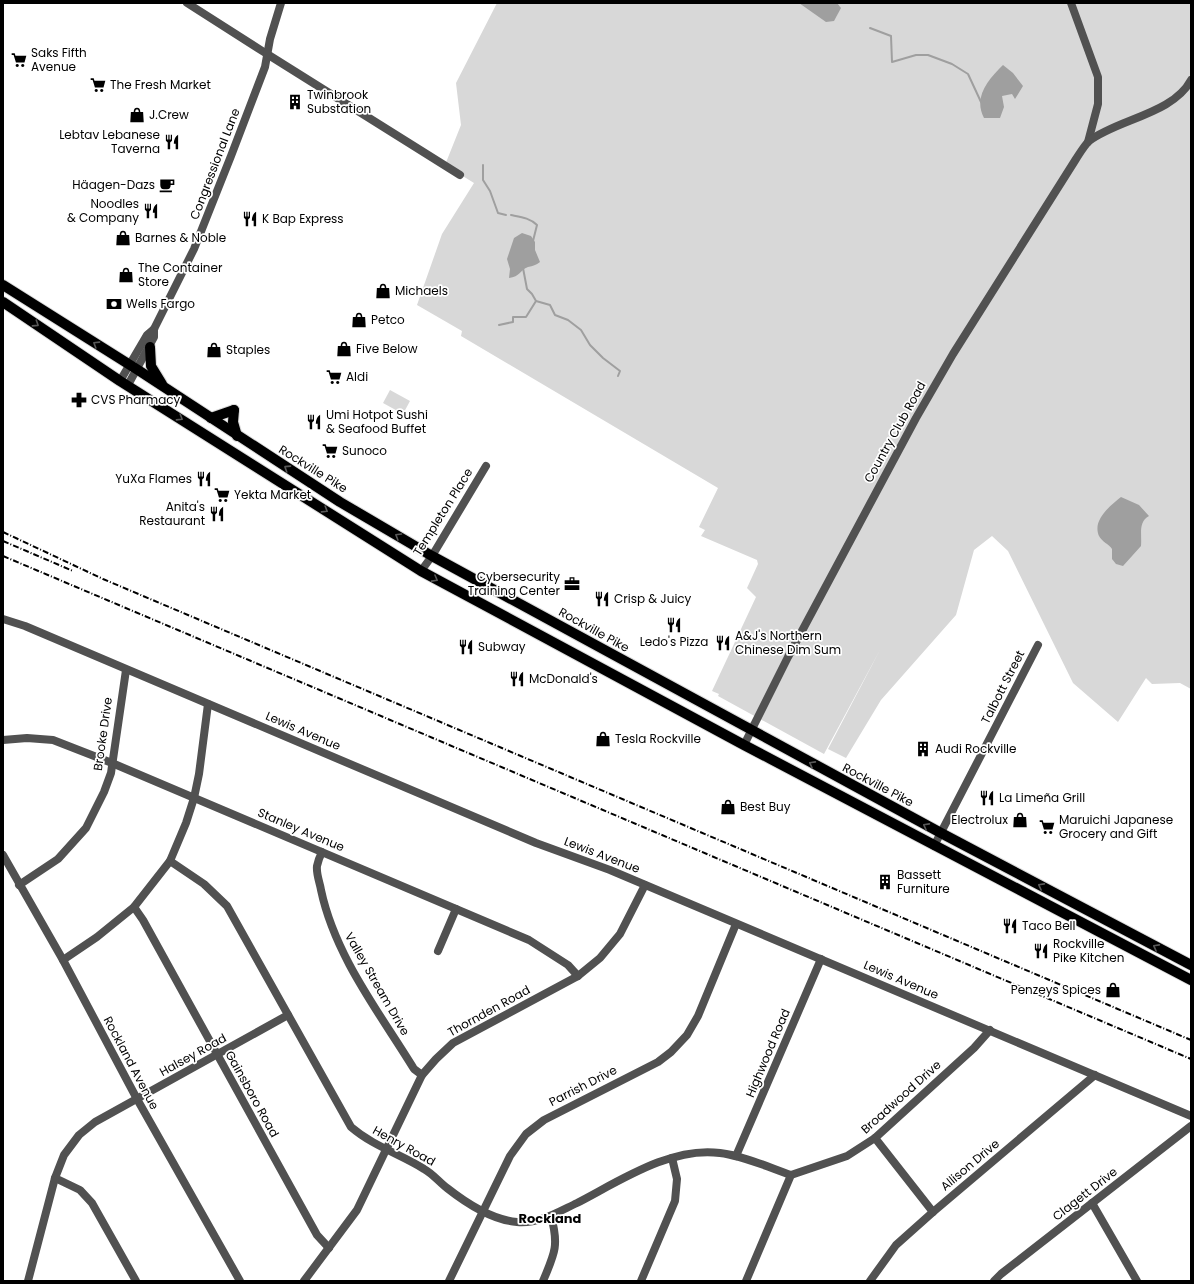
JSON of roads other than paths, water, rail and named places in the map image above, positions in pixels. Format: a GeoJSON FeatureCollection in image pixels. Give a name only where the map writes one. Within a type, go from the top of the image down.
{"type":"FeatureCollection","features":[{"type":"Feature","properties":{"kind":"main road","name":"Rockville Pike"},"geometry":{"type":"LineString","coordinates":[[3,286],[134,368],[340,502],[432,556],[844,782],[1191,965]]}},
{"type":"Feature","properties":{"kind":"main road"},"geometry":{"type":"LineString","coordinates":[[3,302],[124,383],[421,571],[934,846],[1191,980]]}},
{"type":"Feature","properties":{"kind":"main road"},"geometry":{"type":"LineString","coordinates":[[150,347],[151,366],[165,389]]}},
{"type":"Feature","properties":{"kind":"main road"},"geometry":{"type":"LineString","coordinates":[[211,418],[234,410],[233,422],[237,436]]}},
{"type":"Feature","properties":{"kind":"main road"},"geometry":{"type":"LineString","coordinates":[[838,794],[844,782]]}},
{"type":"Feature","properties":{"kind":"street"},"geometry":{"type":"LineString","coordinates":[[187,3],[460,175]]}},
{"type":"Feature","properties":{"kind":"street","name":"Congressional Lane"},"geometry":{"type":"LineString","coordinates":[[134,368],[147,335],[154,329],[194,249],[265,67],[267,54],[281,3]]}},
{"type":"Feature","properties":{"kind":"street","name":"Country Club Road"},"geometry":{"type":"LineString","coordinates":[[744,745],[916,418],[953,354],[1088,142],[1098,104],[1098,77],[1072,3]]}},
{"type":"Feature","properties":{"kind":"street","name":"Country Club Road"},"geometry":{"type":"LineString","coordinates":[[1088,142],[1114,126],[1159,109],[1172,101],[1191,80]]}},
{"type":"Feature","properties":{"kind":"street","name":"Congressional Lane"},"geometry":{"type":"LineString","coordinates":[[124,383],[150,347],[154,337],[154,329]]}},
{"type":"Feature","properties":{"kind":"street","name":"Templeton Place"},"geometry":{"type":"LineString","coordinates":[[421,571],[432,556],[486,466]]}},
{"type":"Feature","properties":{"kind":"street","name":"Lewis Avenue"},"geometry":{"type":"LineString","coordinates":[[3,619],[25,626],[536,843],[644,885],[821,959],[1191,1116]]}},
{"type":"Feature","properties":{"kind":"street","name":"Talbott Street"},"geometry":{"type":"LineString","coordinates":[[934,846],[1038,645]]}},
{"type":"Feature","properties":{"kind":"street","name":"Brooke Drive"},"geometry":{"type":"LineString","coordinates":[[19,885],[58,859],[86,828],[104,792],[112,763],[126,670]]}},
{"type":"Feature","properties":{"kind":"street"},"geometry":{"type":"LineString","coordinates":[[63,960],[97,937],[134,907],[170,861],[186,823],[194,798],[199,774],[208,704]]}},
{"type":"Feature","properties":{"kind":"street","name":"Stanley Avenue"},"geometry":{"type":"LineString","coordinates":[[3,740],[28,738],[53,740],[112,763],[529,940],[568,965],[578,976]]}},
{"type":"Feature","properties":{"kind":"street","name":"Valley Stream Drive"},"geometry":{"type":"LineString","coordinates":[[322,852],[317,866],[317,872],[324,903],[334,935],[356,975],[414,1069],[422,1075]]}},
{"type":"Feature","properties":{"kind":"street","name":"Rockland Avenue"},"geometry":{"type":"LineString","coordinates":[[3,855],[63,960],[136,1099],[240,1281]]}},
{"type":"Feature","properties":{"kind":"street","name":"Henry Road"},"geometry":{"type":"LineString","coordinates":[[170,861],[204,884],[227,906],[351,1127],[361,1136],[425,1169],[462,1200],[501,1218],[517,1222],[533,1222],[551,1216],[649,1166],[672,1158],[700,1152],[736,1156],[791,1176]]}},
{"type":"Feature","properties":{"kind":"street","name":"Thornden Road"},"geometry":{"type":"LineString","coordinates":[[304,1281],[357,1210],[422,1075],[453,1043],[578,976],[600,958],[620,934],[644,885]]}},
{"type":"Feature","properties":{"kind":"street","name":"Gainsboro Road"},"geometry":{"type":"LineString","coordinates":[[134,907],[143,920],[317,1235],[329,1248]]}},
{"type":"Feature","properties":{"kind":"street"},"geometry":{"type":"LineString","coordinates":[[438,951],[456,909]]}},
{"type":"Feature","properties":{"kind":"street","name":"Parrish Drive"},"geometry":{"type":"LineString","coordinates":[[449,1281],[510,1156],[526,1134],[544,1120],[658,1062],[671,1052],[687,1035],[698,1016],[736,924]]}},
{"type":"Feature","properties":{"kind":"street","name":"Highwood Road"},"geometry":{"type":"LineString","coordinates":[[736,1156],[821,959]]}},
{"type":"Feature","properties":{"kind":"street","name":"Halsey Road"},"geometry":{"type":"LineString","coordinates":[[28,1281],[55,1178],[64,1155],[79,1135],[95,1122],[288,1015]]}},
{"type":"Feature","properties":{"kind":"street","name":"Broadwood Drive"},"geometry":{"type":"LineString","coordinates":[[791,1176],[847,1156],[874,1138],[974,1048],[990,1030]]}},
{"type":"Feature","properties":{"kind":"street","name":"Allison Drive"},"geometry":{"type":"LineString","coordinates":[[870,1281],[896,1245],[1095,1075]]}},
{"type":"Feature","properties":{"kind":"street","name":"Clagett Drive"},"geometry":{"type":"LineString","coordinates":[[994,1281],[1191,1126]]}},
{"type":"Feature","properties":{"kind":"street"},"geometry":{"type":"LineString","coordinates":[[874,1138],[933,1212]]}},
{"type":"Feature","properties":{"kind":"street"},"geometry":{"type":"LineString","coordinates":[[641,1281],[675,1201],[677,1179],[672,1158]]}},
{"type":"Feature","properties":{"kind":"street"},"geometry":{"type":"LineString","coordinates":[[746,1281],[791,1176]]}},
{"type":"Feature","properties":{"kind":"street"},"geometry":{"type":"LineString","coordinates":[[55,1178],[80,1190],[92,1203],[135,1281]]}},
{"type":"Feature","properties":{"kind":"street"},"geometry":{"type":"LineString","coordinates":[[1092,1203],[1136,1281]]}},
{"type":"Feature","properties":{"kind":"street"},"geometry":{"type":"LineString","coordinates":[[543,1281],[556,1247],[556,1235],[551,1216]]}},
{"type":"Feature","properties":{"kind":"waterway"},"geometry":{"type":"LineString","coordinates":[[870,28],[891,36],[892,62],[916,55],[928,55],[952,64],[968,74],[981,102]]}},
{"type":"Feature","properties":{"kind":"waterway"},"geometry":{"type":"LineString","coordinates":[[483,165],[483,180],[490,191],[498,213],[506,215]]}},
{"type":"Feature","properties":{"kind":"waterway"},"geometry":{"type":"LineString","coordinates":[[511,215],[528,219],[537,225],[533,241]]}},
{"type":"Feature","properties":{"kind":"waterway"},"geometry":{"type":"LineString","coordinates":[[499,325],[513,322],[513,317],[526,317],[536,301],[527,289],[523,268]]}},
{"type":"Feature","properties":{"kind":"waterway"},"geometry":{"type":"LineString","coordinates":[[536,301],[550,305],[555,315],[568,320],[581,330],[590,345],[603,358],[620,371],[618,376]]}},
{"type":"Feature","properties":{"kind":"railway"},"geometry":{"type":"LineString","coordinates":[[3,532],[103,579],[1191,1040]]}},
{"type":"Feature","properties":{"kind":"railway"},"geometry":{"type":"LineString","coordinates":[[3,541],[73,571]]}},
{"type":"Feature","properties":{"kind":"railway"},"geometry":{"type":"LineString","coordinates":[[3,556],[1191,1059]]}},
{"type":"Feature","properties":{"kind":"place","name":"Saks Fifth Avenue"},"geometry":{"type":"Point","coordinates":[19,60]}},
{"type":"Feature","properties":{"kind":"place","name":"The Fresh Market"},"geometry":{"type":"Point","coordinates":[98,85]}},
{"type":"Feature","properties":{"kind":"place","name":"Twinbrook Substation"},"geometry":{"type":"Point","coordinates":[295,102]}},
{"type":"Feature","properties":{"kind":"place","name":"J.Crew"},"geometry":{"type":"Point","coordinates":[137,115]}},
{"type":"Feature","properties":{"kind":"place","name":"Lebtav Lebanese Taverna"},"geometry":{"type":"Point","coordinates":[172,142]}},
{"type":"Feature","properties":{"kind":"place","name":"Häagen-Dazs"},"geometry":{"type":"Point","coordinates":[167,185]}},
{"type":"Feature","properties":{"kind":"place","name":"Noodles & Company"},"geometry":{"type":"Point","coordinates":[151,211]}},
{"type":"Feature","properties":{"kind":"place","name":"K Bap Express"},"geometry":{"type":"Point","coordinates":[250,219]}},
{"type":"Feature","properties":{"kind":"place","name":"Barnes & Noble"},"geometry":{"type":"Point","coordinates":[123,238]}},
{"type":"Feature","properties":{"kind":"place","name":"The Container Store"},"geometry":{"type":"Point","coordinates":[126,275]}},
{"type":"Feature","properties":{"kind":"place","name":"Michaels"},"geometry":{"type":"Point","coordinates":[383,291]}},
{"type":"Feature","properties":{"kind":"place","name":"Wells Fargo"},"geometry":{"type":"Point","coordinates":[114,304]}},
{"type":"Feature","properties":{"kind":"place","name":"Petco"},"geometry":{"type":"Point","coordinates":[359,320]}},
{"type":"Feature","properties":{"kind":"place","name":"Five Below"},"geometry":{"type":"Point","coordinates":[344,349]}},
{"type":"Feature","properties":{"kind":"place","name":"Staples"},"geometry":{"type":"Point","coordinates":[214,350]}},
{"type":"Feature","properties":{"kind":"place","name":"Aldi"},"geometry":{"type":"Point","coordinates":[334,377]}},
{"type":"Feature","properties":{"kind":"place","name":"CVS Pharmacy"},"geometry":{"type":"Point","coordinates":[79,400]}},
{"type":"Feature","properties":{"kind":"place","name":"Umi Hotpot Sushi & Seafood Buffet"},"geometry":{"type":"Point","coordinates":[314,422]}},
{"type":"Feature","properties":{"kind":"place","name":"Sunoco"},"geometry":{"type":"Point","coordinates":[330,451]}},
{"type":"Feature","properties":{"kind":"place","name":"YuXa Flames"},"geometry":{"type":"Point","coordinates":[204,479]}},
{"type":"Feature","properties":{"kind":"place","name":"Yekta Market"},"geometry":{"type":"Point","coordinates":[222,495]}},
{"type":"Feature","properties":{"kind":"place","name":"Anita's Restaurant"},"geometry":{"type":"Point","coordinates":[217,514]}},
{"type":"Feature","properties":{"kind":"place","name":"Cybersecurity Training Center"},"geometry":{"type":"Point","coordinates":[572,584]}},
{"type":"Feature","properties":{"kind":"place","name":"Crisp & Juicy"},"geometry":{"type":"Point","coordinates":[602,599]}},
{"type":"Feature","properties":{"kind":"place","name":"Ledo's Pizza"},"geometry":{"type":"Point","coordinates":[674,625]}},
{"type":"Feature","properties":{"kind":"place","name":"A&J's Northern Chinese Dim Sum"},"geometry":{"type":"Point","coordinates":[723,643]}},
{"type":"Feature","properties":{"kind":"place","name":"Subway"},"geometry":{"type":"Point","coordinates":[466,647]}},
{"type":"Feature","properties":{"kind":"place","name":"McDonald's"},"geometry":{"type":"Point","coordinates":[517,679]}},
{"type":"Feature","properties":{"kind":"place","name":"Tesla Rockville"},"geometry":{"type":"Point","coordinates":[603,739]}},
{"type":"Feature","properties":{"kind":"place","name":"Audi Rockville"},"geometry":{"type":"Point","coordinates":[923,749]}},
{"type":"Feature","properties":{"kind":"place","name":"La Limeña Grill"},"geometry":{"type":"Point","coordinates":[987,798]}},
{"type":"Feature","properties":{"kind":"place","name":"Best Buy"},"geometry":{"type":"Point","coordinates":[728,807]}},
{"type":"Feature","properties":{"kind":"place","name":"Electrolux"},"geometry":{"type":"Point","coordinates":[1020,820]}},
{"type":"Feature","properties":{"kind":"place","name":"Maruichi Japanese Grocery and Gift"},"geometry":{"type":"Point","coordinates":[1047,827]}},
{"type":"Feature","properties":{"kind":"place","name":"Bassett Furniture"},"geometry":{"type":"Point","coordinates":[885,882]}},
{"type":"Feature","properties":{"kind":"place","name":"Taco Bell"},"geometry":{"type":"Point","coordinates":[1010,926]}},
{"type":"Feature","properties":{"kind":"place","name":"Rockville Pike Kitchen"},"geometry":{"type":"Point","coordinates":[1041,951]}},
{"type":"Feature","properties":{"kind":"place","name":"Penzeys Spices"},"geometry":{"type":"Point","coordinates":[1113,990]}},
{"type":"Feature","properties":{"kind":"district","name":"Rockland"},"geometry":{"type":"Point","coordinates":[550,1218]}}]}
